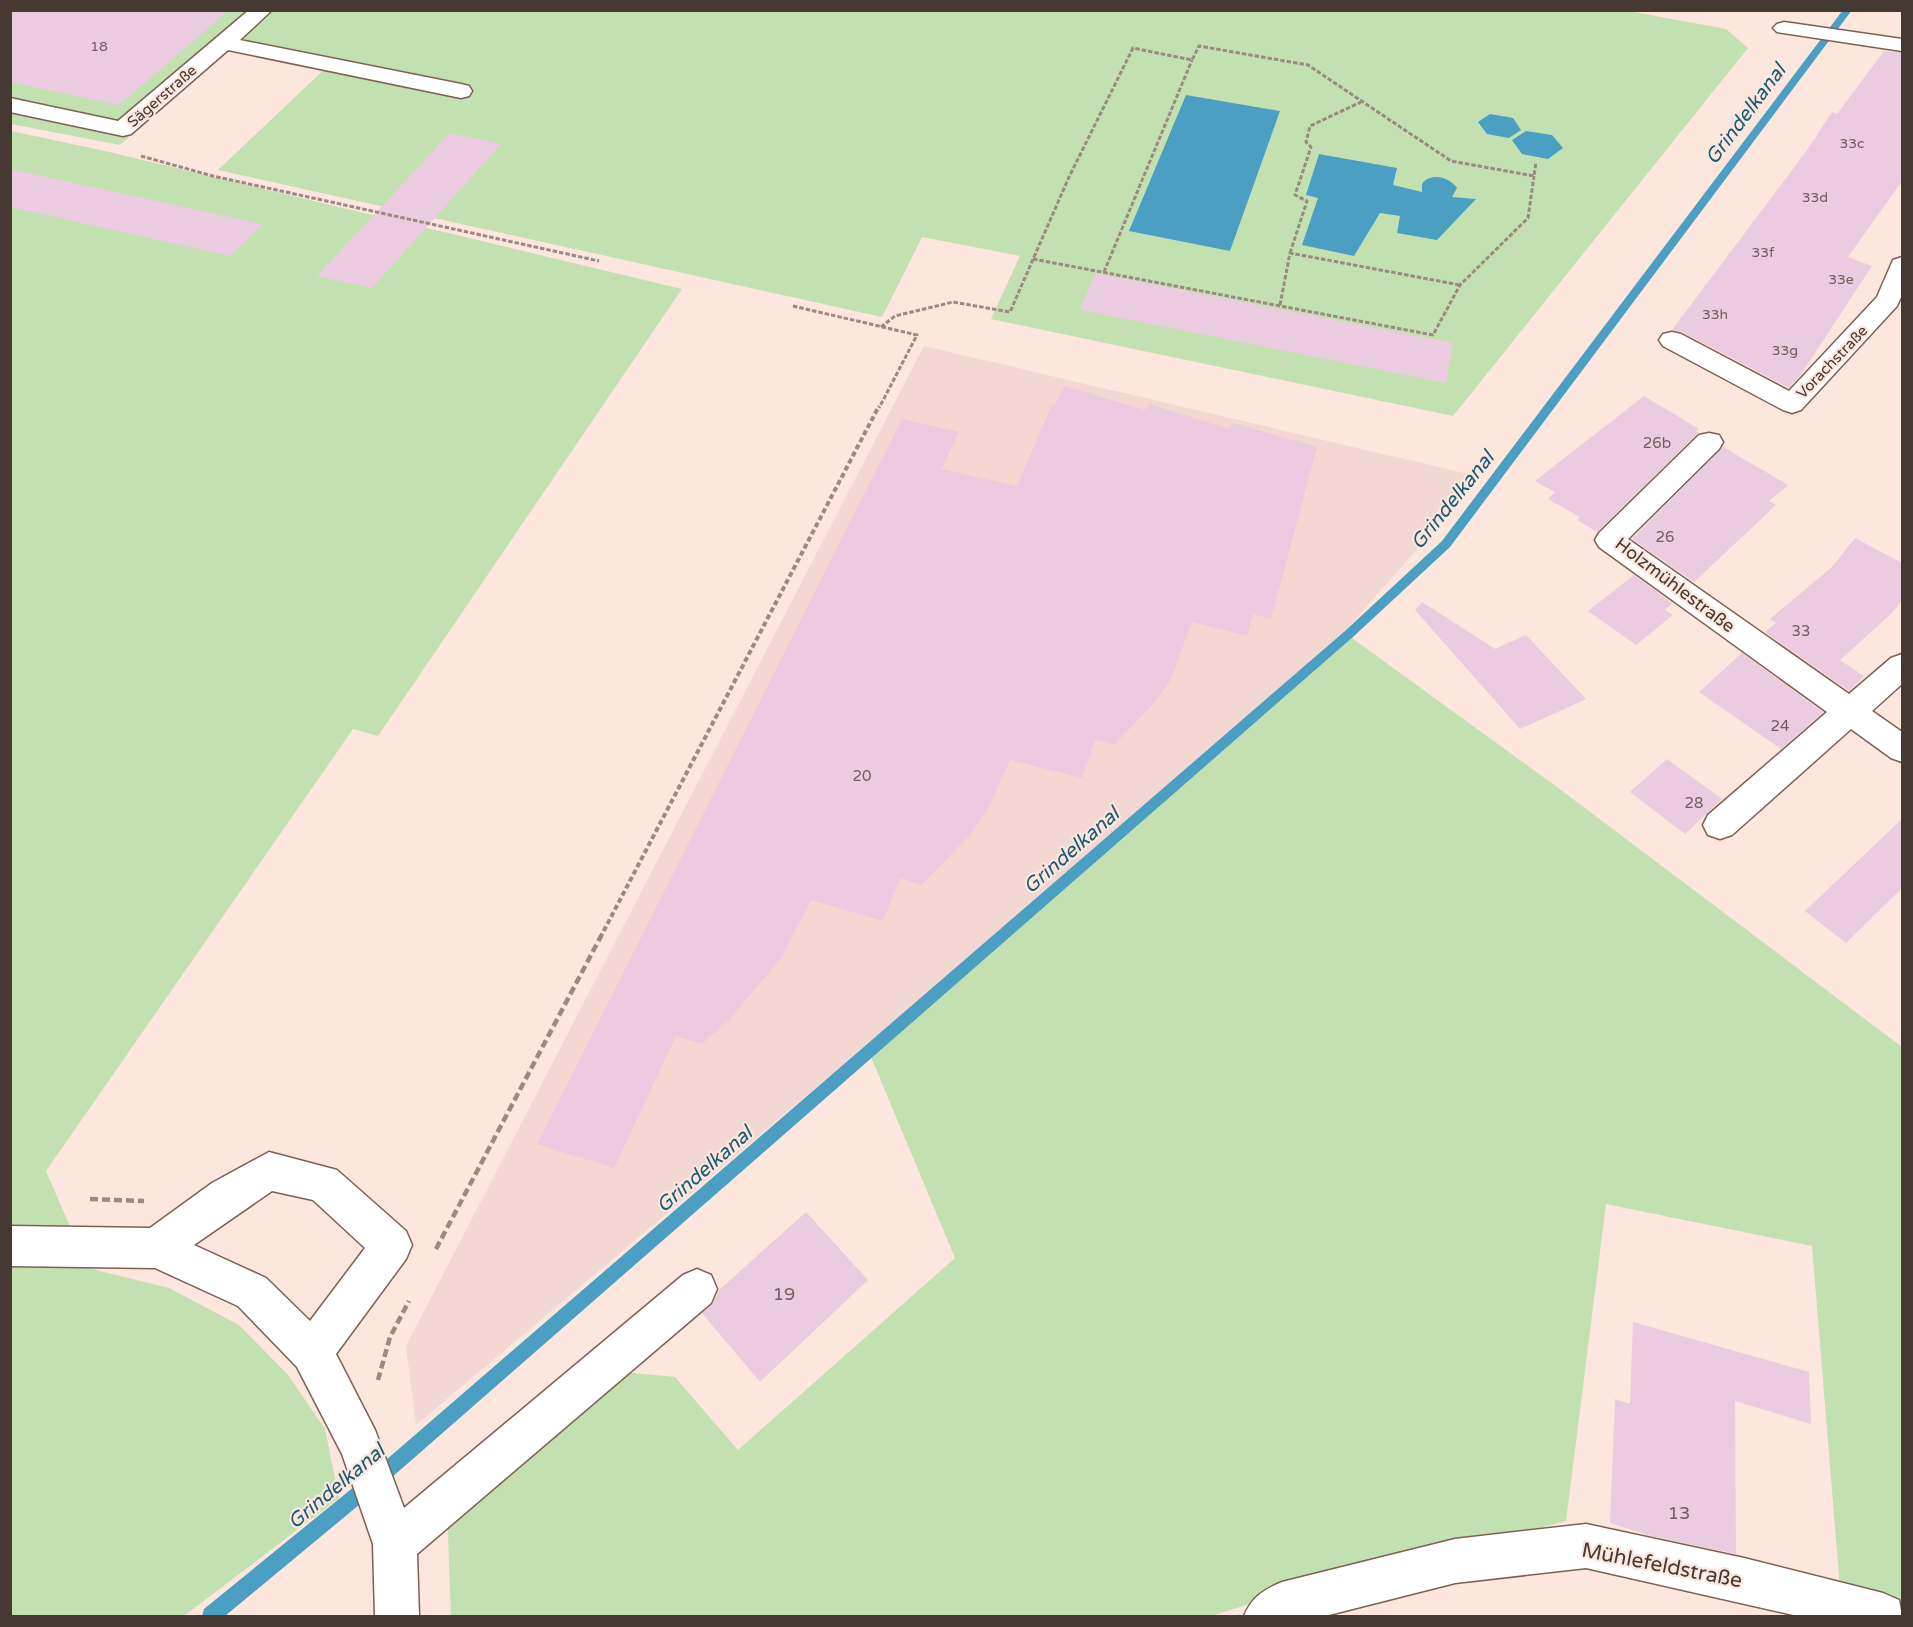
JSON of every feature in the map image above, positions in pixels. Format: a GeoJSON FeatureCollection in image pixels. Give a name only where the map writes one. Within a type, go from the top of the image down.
{"type":"FeatureCollection","features":[{"type":"Feature","properties":{"kind":"street","name":"Sägerstraße"},"geometry":{"type":"LineString","coordinates":[[10,105],[123,129],[262,10]]}},
{"type":"Feature","properties":{"kind":"street"},"geometry":{"type":"LineString","coordinates":[[1794,29],[1902,45]]}},
{"type":"Feature","properties":{"kind":"street"},"geometry":{"type":"LineString","coordinates":[[224,43],[460,91]]}},
{"type":"Feature","properties":{"kind":"street","name":"Vorachstraße"},"geometry":{"type":"LineString","coordinates":[[1671,340],[1792,404],[1888,300],[1902,265]]}},
{"type":"Feature","properties":{"kind":"street","name":"Holzmühlestraße"},"geometry":{"type":"LineString","coordinates":[[1709,442],[1609,540],[1902,749]]}},
{"type":"Feature","properties":{"kind":"street"},"geometry":{"type":"LineString","coordinates":[[1720,825],[1902,666]]}},
{"type":"Feature","properties":{"kind":"street"},"geometry":{"type":"LineString","coordinates":[[156,1248],[226,1197],[269,1171],[323,1183],[392,1245],[312,1352]]}},
{"type":"Feature","properties":{"kind":"street"},"geometry":{"type":"LineString","coordinates":[[10,1246],[156,1248],[252,1292],[312,1352],[360,1445],[391,1533],[396,1617]]}},
{"type":"Feature","properties":{"kind":"street"},"geometry":{"type":"LineString","coordinates":[[391,1533],[697,1289]]}},
{"type":"Feature","properties":{"kind":"street","name":"Mühlefeldstraße"},"geometry":{"type":"LineString","coordinates":[[1267,1617],[1281,1605],[1455,1561],[1586,1546],[1815,1607],[1883,1617]]}},
{"type":"Feature","properties":{"kind":"path"},"geometry":{"type":"LineString","coordinates":[[1104,272],[1199,46],[1308,65],[1451,161],[1534,176]]}},
{"type":"Feature","properties":{"kind":"path"},"geometry":{"type":"LineString","coordinates":[[881,327],[896,316],[952,302],[1010,312],[1070,177],[1133,48],[1192,60]]}},
{"type":"Feature","properties":{"kind":"path"},"geometry":{"type":"LineString","coordinates":[[1280,305],[1290,253],[1307,201],[1295,195],[1311,147],[1306,142],[1310,126],[1361,102]]}},
{"type":"Feature","properties":{"kind":"path"},"geometry":{"type":"LineString","coordinates":[[140,156],[213,176],[599,261]]}},
{"type":"Feature","properties":{"kind":"path"},"geometry":{"type":"LineString","coordinates":[[1033,259],[1433,335],[1460,285],[1528,218],[1536,162]]}},
{"type":"Feature","properties":{"kind":"path"},"geometry":{"type":"LineString","coordinates":[[1290,253],[1460,285]]}},
{"type":"Feature","properties":{"kind":"path"},"geometry":{"type":"LineString","coordinates":[[434,1253],[917,335],[793,306]]}},
{"type":"Feature","properties":{"kind":"path"},"geometry":{"type":"LineString","coordinates":[[360,1445],[390,1337],[412,1295]]}},
{"type":"Feature","properties":{"kind":"shaded area"},"geometry":{"type":"Polygon","coordinates":[[[924,346],[1481,477],[1345,631],[864,1047],[416,1425],[406,1346],[924,346]]]}},
{"type":"Feature","properties":{"kind":"green space"},"geometry":{"type":"Polygon","coordinates":[[[1623,10],[1726,29],[1748,48],[1453,416],[991,319],[1020,256],[922,237],[882,317],[218,170],[333,61],[236,41],[120,145],[11,124],[10,11],[1623,10]]]}},
{"type":"Feature","properties":{"kind":"green space"},"geometry":{"type":"Polygon","coordinates":[[[11,131],[105,151],[682,289],[378,736],[353,729],[46,1171],[88,1268],[169,1288],[239,1325],[288,1375],[325,1429],[339,1498],[184,1616],[11,1616],[11,131]]]}},
{"type":"Feature","properties":{"kind":"green space"},"geometry":{"type":"Polygon","coordinates":[[[1352,638],[1557,787],[1902,1047],[1902,1604],[1840,1588],[1812,1246],[1606,1204],[1566,1521],[1294,1590],[1211,1616],[451,1616],[447,1510],[624,1372],[675,1377],[738,1450],[955,1258],[871,1057],[1352,638]]]}},
{"type":"Feature","properties":{"kind":"water"},"geometry":{"type":"Polygon","coordinates":[[[1186,95],[1280,111],[1230,251],[1129,231],[1186,95]]]}},
{"type":"Feature","properties":{"kind":"water"},"geometry":{"type":"Polygon","coordinates":[[[1490,114],[1513,118],[1521,130],[1509,138],[1487,134],[1478,122],[1490,114]]]}},
{"type":"Feature","properties":{"kind":"water"},"geometry":{"type":"Polygon","coordinates":[[[1526,131],[1552,135],[1563,148],[1548,159],[1522,154],[1512,140],[1526,131]]]}},
{"type":"Feature","properties":{"kind":"water"},"geometry":{"type":"Polygon","coordinates":[[[1319,154],[1397,168],[1393,185],[1422,192],[1422,184],[1426,180],[1440,177],[1457,188],[1452,197],[1476,199],[1437,240],[1397,233],[1400,216],[1380,213],[1354,256],[1302,245],[1318,198],[1306,195],[1319,154]]]}},
{"type":"Feature","properties":{"kind":"building"},"geometry":{"type":"Polygon","coordinates":[[[10,10],[229,10],[119,105],[10,82],[10,10]]]}},
{"type":"Feature","properties":{"kind":"building"},"geometry":{"type":"Polygon","coordinates":[[[1884,51],[1902,53],[1902,181],[1848,257],[1872,266],[1802,373],[1789,388],[1682,332],[1672,330],[1805,153],[1832,112],[1837,114],[1884,51]]]}},
{"type":"Feature","properties":{"kind":"building"},"geometry":{"type":"Polygon","coordinates":[[[450,133],[501,144],[372,288],[317,276],[450,133]]]}},
{"type":"Feature","properties":{"kind":"building"},"geometry":{"type":"Polygon","coordinates":[[[10,169],[262,224],[230,256],[10,207],[10,169]]]}},
{"type":"Feature","properties":{"kind":"building"},"geometry":{"type":"Polygon","coordinates":[[[1095,273],[1453,343],[1446,383],[1080,310],[1095,273]]]}},
{"type":"Feature","properties":{"kind":"building"},"geometry":{"type":"Polygon","coordinates":[[[1064,386],[1145,410],[1149,404],[1229,429],[1232,423],[1317,447],[1271,619],[1253,614],[1247,636],[1192,622],[1171,679],[1156,701],[1114,745],[1095,740],[1082,778],[1010,760],[988,809],[970,835],[921,885],[900,878],[883,921],[811,900],[781,958],[730,1019],[702,1044],[676,1036],[614,1168],[537,1144],[902,419],[959,432],[941,469],[1017,486],[1052,405],[1055,405],[1064,386]]]}},
{"type":"Feature","properties":{"kind":"building"},"geometry":{"type":"Polygon","coordinates":[[[1644,396],[1699,429],[1696,431],[1698,433],[1597,532],[1577,520],[1580,517],[1548,499],[1555,492],[1535,481],[1644,396]]]}},
{"type":"Feature","properties":{"kind":"building"},"geometry":{"type":"Polygon","coordinates":[[[1723,447],[1788,485],[1769,501],[1776,505],[1694,582],[1632,539],[1723,447]]]}},
{"type":"Feature","properties":{"kind":"building"},"geometry":{"type":"Polygon","coordinates":[[[1855,538],[1902,563],[1902,600],[1892,613],[1840,660],[1864,676],[1849,691],[1765,632],[1776,623],[1770,619],[1832,567],[1855,538]]]}},
{"type":"Feature","properties":{"kind":"building"},"geometry":{"type":"Polygon","coordinates":[[[1634,575],[1672,603],[1665,610],[1673,615],[1636,645],[1588,611],[1634,575]]]}},
{"type":"Feature","properties":{"kind":"building"},"geometry":{"type":"Polygon","coordinates":[[[1422,602],[1495,649],[1526,635],[1586,699],[1520,729],[1415,610],[1422,602]]]}},
{"type":"Feature","properties":{"kind":"building"},"geometry":{"type":"Polygon","coordinates":[[[1742,653],[1823,712],[1781,749],[1699,692],[1742,653]]]}},
{"type":"Feature","properties":{"kind":"building"},"geometry":{"type":"Polygon","coordinates":[[[1667,759],[1722,799],[1685,834],[1630,792],[1667,759]]]}},
{"type":"Feature","properties":{"kind":"building"},"geometry":{"type":"Polygon","coordinates":[[[1902,819],[1902,888],[1846,943],[1805,911],[1902,819]]]}},
{"type":"Feature","properties":{"kind":"building"},"geometry":{"type":"Polygon","coordinates":[[[806,1212],[868,1280],[760,1382],[702,1313],[713,1304],[719,1290],[806,1212]]]}},
{"type":"Feature","properties":{"kind":"building"},"geometry":{"type":"Polygon","coordinates":[[[1633,1322],[1809,1372],[1811,1424],[1735,1401],[1736,1554],[1648,1535],[1610,1523],[1615,1399],[1630,1404],[1633,1322]]]}},
{"type":"Feature","properties":{"kind":"waterway","name":"Grindelkanal"},"geometry":{"type":"LineString","coordinates":[[211,1616],[377,1479],[1349,634],[1446,544],[1848,10]]}}]}
